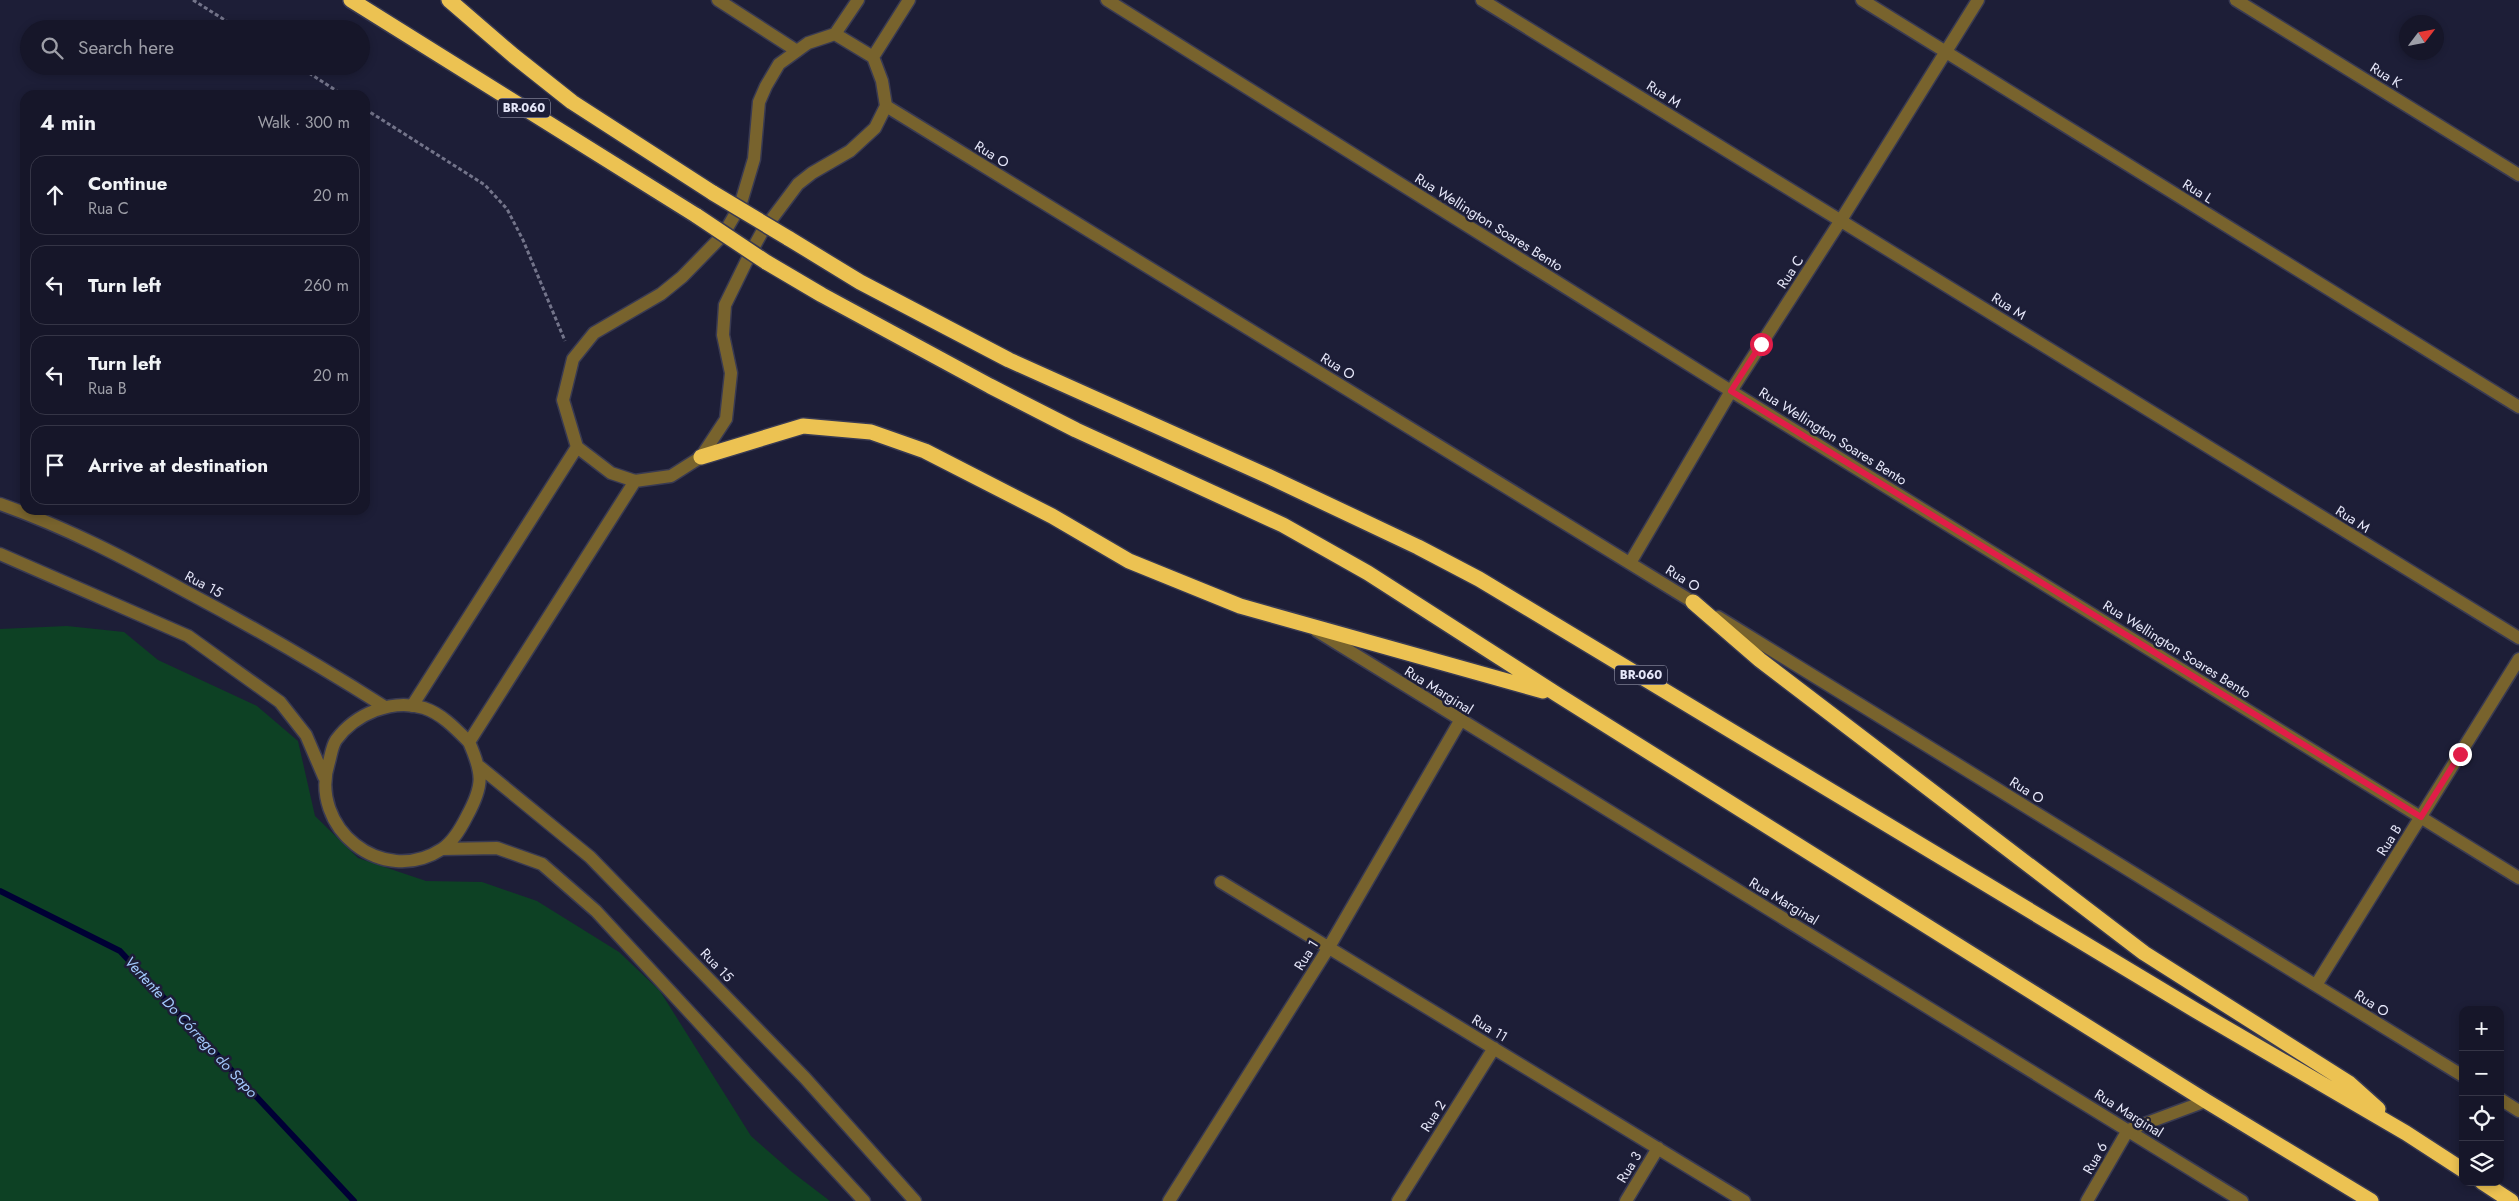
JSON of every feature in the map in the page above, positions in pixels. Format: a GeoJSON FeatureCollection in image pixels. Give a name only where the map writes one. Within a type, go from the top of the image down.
{"type":"FeatureCollection","features":[{"type":"Feature","properties":{"kind":"highway","name":"BR-060"},"geometry":{"type":"LineString","coordinates":[[351,0],[697,216],[766,262],[830,300],[1068,426],[1283,525],[1368,573],[1558,696],[2206,1101],[2371,1201]]}},
{"type":"Feature","properties":{"kind":"highway","name":"BR-060"},"geometry":{"type":"LineString","coordinates":[[449,0],[514,56],[572,102],[713,192],[860,282],[1009,360],[1270,477],[1418,547],[1478,579],[2195,1010],[2406,1133],[2459,1167]]}},
{"type":"Feature","properties":{"kind":"highway"},"geometry":{"type":"LineString","coordinates":[[701,457],[803,426],[871,432],[925,451],[1052,516],[1129,562],[1240,606],[1558,696]]}},
{"type":"Feature","properties":{"kind":"highway"},"geometry":{"type":"LineString","coordinates":[[1693,602],[1760,660],[2144,953],[2349,1083],[2406,1133]]}},
{"type":"Feature","properties":{"kind":"highway"},"geometry":{"type":"LineString","coordinates":[[2488,1186],[2511,1201]]}},
{"type":"Feature","properties":{"kind":"street"},"geometry":{"type":"LineString","coordinates":[[718,0],[797,51]]}},
{"type":"Feature","properties":{"kind":"street"},"geometry":{"type":"LineString","coordinates":[[835,34],[873,57],[882,81],[886,106],[875,128],[850,151],[812,172],[798,184],[750,252],[725,305],[723,335],[731,373],[726,419],[701,457],[671,476],[635,481],[611,473],[577,447],[563,400],[573,359],[594,333],[661,294],[682,277],[723,235],[740,206],[754,159],[759,102],[779,64],[808,43],[835,34],[858,0]]}},
{"type":"Feature","properties":{"kind":"street"},"geometry":{"type":"LineString","coordinates":[[873,57],[909,0]]}},
{"type":"Feature","properties":{"kind":"street","name":"Rua Wellington Soares Bento"},"geometry":{"type":"LineString","coordinates":[[1107,0],[1731,391],[2519,878]]}},
{"type":"Feature","properties":{"kind":"street","name":"Rua M"},"geometry":{"type":"LineString","coordinates":[[1482,0],[2519,638]]}},
{"type":"Feature","properties":{"kind":"street","name":"Rua L"},"geometry":{"type":"LineString","coordinates":[[1862,0],[2519,406]]}},
{"type":"Feature","properties":{"kind":"street","name":"Rua C"},"geometry":{"type":"LineString","coordinates":[[1630,562],[1731,391],[1841,220],[1978,0]]}},
{"type":"Feature","properties":{"kind":"street","name":"Rua K"},"geometry":{"type":"LineString","coordinates":[[2236,0],[2519,175]]}},
{"type":"Feature","properties":{"kind":"street","name":"Rua O"},"geometry":{"type":"LineString","coordinates":[[886,106],[2459,1074]]}},
{"type":"Feature","properties":{"kind":"street"},"geometry":{"type":"LineString","coordinates":[[412,706],[577,447]]}},
{"type":"Feature","properties":{"kind":"street"},"geometry":{"type":"LineString","coordinates":[[469,742],[635,481]]}},
{"type":"Feature","properties":{"kind":"street","name":"Rua 15"},"geometry":{"type":"LineString","coordinates":[[0,504],[20,511]]}},
{"type":"Feature","properties":{"kind":"street","name":"Rua 15"},"geometry":{"type":"LineString","coordinates":[[31,515],[50,522],[127,559],[308,659],[385,707]]}},
{"type":"Feature","properties":{"kind":"street"},"geometry":{"type":"LineString","coordinates":[[0,554],[188,636],[280,702],[306,735],[324,777],[326,800],[334,821],[361,850],[390,860],[414,860],[442,849],[497,848],[542,864],[596,911],[864,1201]]}},
{"type":"Feature","properties":{"kind":"street","name":"Rua Marginal"},"geometry":{"type":"LineString","coordinates":[[1311,627],[1460,721],[2242,1201]]}},
{"type":"Feature","properties":{"kind":"street","name":"Rua B"},"geometry":{"type":"LineString","coordinates":[[2316,985],[2519,659]]}},
{"type":"Feature","properties":{"kind":"street"},"geometry":{"type":"LineString","coordinates":[[324,777],[336,741],[360,717],[385,707],[412,706],[424,708],[444,719],[469,742],[480,767],[478,796],[460,829],[442,849]]}},
{"type":"Feature","properties":{"kind":"street","name":"Rua 1"},"geometry":{"type":"LineString","coordinates":[[1169,1201],[1329,947],[1460,721]]}},
{"type":"Feature","properties":{"kind":"street","name":"Rua 15"},"geometry":{"type":"LineString","coordinates":[[480,767],[590,857],[806,1078],[915,1201]]}},
{"type":"Feature","properties":{"kind":"street","name":"Rua 11"},"geometry":{"type":"LineString","coordinates":[[1221,882],[1744,1201]]}},
{"type":"Feature","properties":{"kind":"street","name":"Rua 2"},"geometry":{"type":"LineString","coordinates":[[1398,1201],[1494,1048]]}},
{"type":"Feature","properties":{"kind":"street"},"geometry":{"type":"LineString","coordinates":[[2128,1130],[2206,1101]]}},
{"type":"Feature","properties":{"kind":"street"},"geometry":{"type":"LineString","coordinates":[[2504,1102],[2519,1111]]}},
{"type":"Feature","properties":{"kind":"street","name":"Rua 6"},"geometry":{"type":"LineString","coordinates":[[2087,1201],[2128,1130]]}},
{"type":"Feature","properties":{"kind":"street","name":"Rua 3"},"geometry":{"type":"LineString","coordinates":[[1626,1201],[1658,1148]]}},
{"type":"Feature","properties":{"kind":"path"},"geometry":{"type":"LineString","coordinates":[[193,0],[225,20]]}},
{"type":"Feature","properties":{"kind":"path"},"geometry":{"type":"LineString","coordinates":[[312,75],[335,90]]}},
{"type":"Feature","properties":{"kind":"path"},"geometry":{"type":"LineString","coordinates":[[370,112],[485,185],[507,209],[523,240],[573,359]]}},
{"type":"Feature","properties":{"kind":"green space"},"geometry":{"type":"Polygon","coordinates":[[[67,626],[124,632],[158,660],[257,706],[298,741],[315,816],[358,858],[426,881],[482,882],[537,901],[619,952],[660,991],[751,1136],[792,1172],[830,1201],[0,1201],[0,629],[67,626]]]}},
{"type":"Feature","properties":{"kind":"waterway","name":"Vertente Do Córrego do Sapo"},"geometry":{"type":"LineString","coordinates":[[0,891],[120,951],[354,1201]]}},
{"type":"Feature","properties":{"kind":"route"},"geometry":{"type":"LineString","coordinates":[[1761,344],[1731,391],[2421,817],[2460,754]]}}]}
